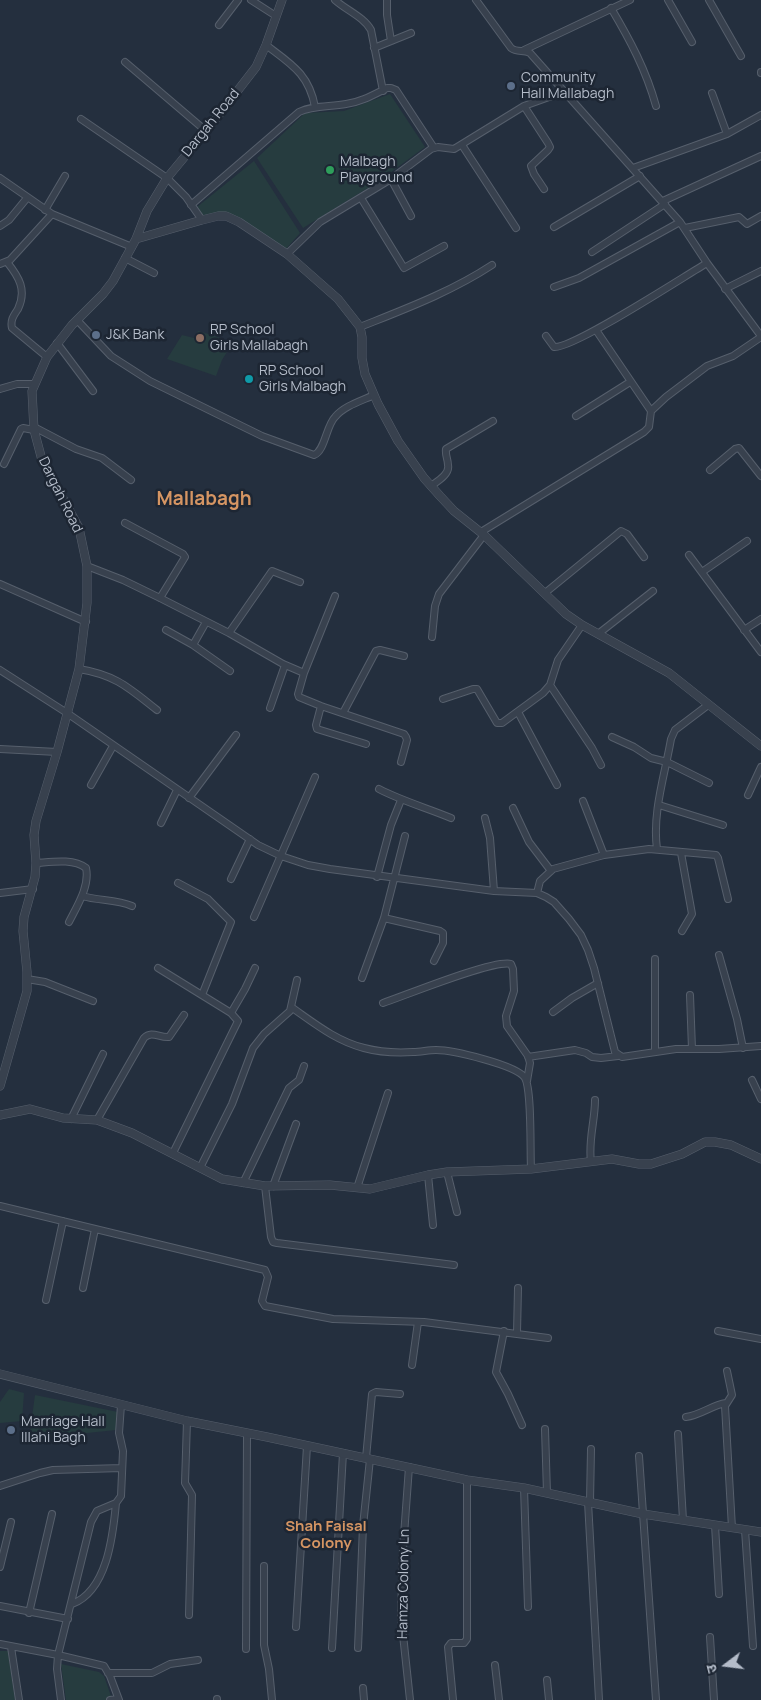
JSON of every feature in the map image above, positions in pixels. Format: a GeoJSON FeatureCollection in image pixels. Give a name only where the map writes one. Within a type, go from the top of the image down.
{"type":"FeatureCollection","features":[{"type":"Feature","properties":{"kind":"street"},"geometry":{"type":"LineString","coordinates":[[219,25],[238,0]]}},
{"type":"Feature","properties":{"kind":"street"},"geometry":{"type":"LineString","coordinates":[[251,0],[276,16]]}},
{"type":"Feature","properties":{"kind":"street","name":"Dargah Road"},"geometry":{"type":"LineString","coordinates":[[0,1086],[24,1001],[27,979],[24,924],[26,907],[33,889],[36,863],[34,851],[36,822],[80,669],[86,622],[86,566],[79,528],[47,472],[38,447],[34,428],[32,398],[34,384],[47,357],[77,320],[113,281],[134,243],[147,211],[167,178],[249,77],[266,45],[282,0]]}},
{"type":"Feature","properties":{"kind":"street"},"geometry":{"type":"LineString","coordinates":[[335,0],[367,24],[370,30],[382,90]]}},
{"type":"Feature","properties":{"kind":"street"},"geometry":{"type":"LineString","coordinates":[[387,0],[391,41]]}},
{"type":"Feature","properties":{"kind":"street"},"geometry":{"type":"LineString","coordinates":[[476,0],[511,48],[517,51],[524,50],[630,0]]}},
{"type":"Feature","properties":{"kind":"street"},"geometry":{"type":"LineString","coordinates":[[668,0],[692,42]]}},
{"type":"Feature","properties":{"kind":"street"},"geometry":{"type":"LineString","coordinates":[[709,0],[741,56]]}},
{"type":"Feature","properties":{"kind":"street"},"geometry":{"type":"LineString","coordinates":[[611,8],[636,51],[652,90],[656,106]]}},
{"type":"Feature","properties":{"kind":"street"},"geometry":{"type":"LineString","coordinates":[[374,48],[412,33]]}},
{"type":"Feature","properties":{"kind":"street"},"geometry":{"type":"LineString","coordinates":[[266,45],[301,74],[310,87],[315,107]]}},
{"type":"Feature","properties":{"kind":"street"},"geometry":{"type":"LineString","coordinates":[[524,50],[530,54],[664,202],[685,228],[725,290],[761,336],[733,356],[707,366],[666,397],[651,411]]}},
{"type":"Feature","properties":{"kind":"street"},"geometry":{"type":"LineString","coordinates":[[125,62],[206,131]]}},
{"type":"Feature","properties":{"kind":"street"},"geometry":{"type":"LineString","coordinates":[[191,205],[293,116],[304,109],[348,104],[368,98],[382,90],[391,88],[396,90],[434,148]]}},
{"type":"Feature","properties":{"kind":"street"},"geometry":{"type":"LineString","coordinates":[[287,254],[320,222],[391,179],[434,148],[450,150],[462,145],[524,106],[563,92]]}},
{"type":"Feature","properties":{"kind":"street"},"geometry":{"type":"LineString","coordinates":[[712,93],[727,134]]}},
{"type":"Feature","properties":{"kind":"street"},"geometry":{"type":"LineString","coordinates":[[524,106],[550,148],[531,166],[544,189]]}},
{"type":"Feature","properties":{"kind":"street"},"geometry":{"type":"LineString","coordinates":[[633,168],[727,134],[761,115]]}},
{"type":"Feature","properties":{"kind":"street"},"geometry":{"type":"LineString","coordinates":[[81,119],[167,178],[178,188],[202,220]]}},
{"type":"Feature","properties":{"kind":"street"},"geometry":{"type":"LineString","coordinates":[[462,145],[516,228]]}},
{"type":"Feature","properties":{"kind":"street"},"geometry":{"type":"LineString","coordinates":[[592,252],[664,202],[761,156]]}},
{"type":"Feature","properties":{"kind":"street"},"geometry":{"type":"LineString","coordinates":[[45,210],[65,176]]}},
{"type":"Feature","properties":{"kind":"street"},"geometry":{"type":"LineString","coordinates":[[554,226],[640,176]]}},
{"type":"Feature","properties":{"kind":"street"},"geometry":{"type":"LineString","coordinates":[[0,178],[52,214],[134,243],[202,220],[226,216],[239,222],[287,254],[338,299],[360,327],[365,374],[374,395],[398,441],[431,486],[454,510],[483,534],[566,614],[582,625],[669,673],[761,746]]}},
{"type":"Feature","properties":{"kind":"street"},"geometry":{"type":"LineString","coordinates":[[391,179],[411,216]]}},
{"type":"Feature","properties":{"kind":"street"},"geometry":{"type":"LineString","coordinates":[[0,226],[9,220],[27,198]]}},
{"type":"Feature","properties":{"kind":"street"},"geometry":{"type":"LineString","coordinates":[[361,198],[404,268],[444,246]]}},
{"type":"Feature","properties":{"kind":"street"},"geometry":{"type":"LineString","coordinates":[[47,357],[12,328],[11,323],[20,304],[22,286],[18,275],[4,263],[52,214]]}},
{"type":"Feature","properties":{"kind":"street"},"geometry":{"type":"LineString","coordinates":[[685,228],[736,217],[741,218],[748,224],[761,216]]}},
{"type":"Feature","properties":{"kind":"street"},"geometry":{"type":"LineString","coordinates":[[554,287],[579,278],[680,222]]}},
{"type":"Feature","properties":{"kind":"street"},"geometry":{"type":"LineString","coordinates":[[126,258],[154,273]]}},
{"type":"Feature","properties":{"kind":"street"},"geometry":{"type":"LineString","coordinates":[[546,336],[554,347],[558,348],[596,330],[706,263]]}},
{"type":"Feature","properties":{"kind":"street"},"geometry":{"type":"LineString","coordinates":[[360,327],[446,292],[492,266]]}},
{"type":"Feature","properties":{"kind":"street"},"geometry":{"type":"LineString","coordinates":[[725,290],[761,271]]}},
{"type":"Feature","properties":{"kind":"street"},"geometry":{"type":"LineString","coordinates":[[77,320],[111,356],[150,380],[262,436],[314,455],[319,452],[330,423],[336,416],[354,404],[374,395]]}},
{"type":"Feature","properties":{"kind":"street"},"geometry":{"type":"LineString","coordinates":[[432,637],[435,606],[440,594],[483,534],[650,426],[651,411],[596,330]]}},
{"type":"Feature","properties":{"kind":"street"},"geometry":{"type":"LineString","coordinates":[[57,344],[94,391]]}},
{"type":"Feature","properties":{"kind":"street"},"geometry":{"type":"LineString","coordinates":[[576,416],[630,382]]}},
{"type":"Feature","properties":{"kind":"street"},"geometry":{"type":"LineString","coordinates":[[0,389],[17,384],[34,384]]}},
{"type":"Feature","properties":{"kind":"street"},"geometry":{"type":"LineString","coordinates":[[431,486],[448,471],[446,449],[493,421]]}},
{"type":"Feature","properties":{"kind":"street"},"geometry":{"type":"LineString","coordinates":[[4,464],[21,429],[34,428],[76,449],[102,458],[131,480]]}},
{"type":"Feature","properties":{"kind":"street"},"geometry":{"type":"LineString","coordinates":[[710,470],[736,449],[740,448],[761,476]]}},
{"type":"Feature","properties":{"kind":"street"},"geometry":{"type":"LineString","coordinates":[[126,523],[183,554],[185,557],[160,598]]}},
{"type":"Feature","properties":{"kind":"street"},"geometry":{"type":"LineString","coordinates":[[545,593],[621,531],[626,534],[644,557]]}},
{"type":"Feature","properties":{"kind":"street"},"geometry":{"type":"LineString","coordinates":[[702,572],[747,541]]}},
{"type":"Feature","properties":{"kind":"street"},"geometry":{"type":"LineString","coordinates":[[689,555],[761,652]]}},
{"type":"Feature","properties":{"kind":"street"},"geometry":{"type":"LineString","coordinates":[[86,566],[123,580],[160,598],[229,633],[285,665],[304,673]]}},
{"type":"Feature","properties":{"kind":"street"},"geometry":{"type":"LineString","coordinates":[[229,633],[272,571],[300,582]]}},
{"type":"Feature","properties":{"kind":"street"},"geometry":{"type":"LineString","coordinates":[[0,584],[86,622]]}},
{"type":"Feature","properties":{"kind":"street"},"geometry":{"type":"LineString","coordinates":[[598,634],[653,591]]}},
{"type":"Feature","properties":{"kind":"street"},"geometry":{"type":"LineString","coordinates":[[335,596],[304,673],[298,694],[299,697],[406,736],[407,740],[401,762]]}},
{"type":"Feature","properties":{"kind":"street"},"geometry":{"type":"LineString","coordinates":[[744,630],[761,619]]}},
{"type":"Feature","properties":{"kind":"street"},"geometry":{"type":"LineString","coordinates":[[193,645],[206,622]]}},
{"type":"Feature","properties":{"kind":"street"},"geometry":{"type":"LineString","coordinates":[[443,700],[475,688],[479,691],[493,717],[499,724],[518,712],[550,685],[558,660],[582,625]]}},
{"type":"Feature","properties":{"kind":"street"},"geometry":{"type":"LineString","coordinates":[[166,630],[193,645],[230,671]]}},
{"type":"Feature","properties":{"kind":"street"},"geometry":{"type":"LineString","coordinates":[[343,713],[376,651],[380,650],[404,656]]}},
{"type":"Feature","properties":{"kind":"street"},"geometry":{"type":"LineString","coordinates":[[270,708],[285,665]]}},
{"type":"Feature","properties":{"kind":"street"},"geometry":{"type":"LineString","coordinates":[[80,669],[107,675],[158,710]]}},
{"type":"Feature","properties":{"kind":"street"},"geometry":{"type":"LineString","coordinates":[[0,670],[67,713],[270,852],[308,865],[377,877],[494,891],[537,893],[554,902],[581,935],[588,950],[615,1052],[618,1056]]}},
{"type":"Feature","properties":{"kind":"street"},"geometry":{"type":"LineString","coordinates":[[550,685],[592,748],[601,765]]}},
{"type":"Feature","properties":{"kind":"street"},"geometry":{"type":"LineString","coordinates":[[657,849],[655,836],[659,805],[675,730],[708,705]]}},
{"type":"Feature","properties":{"kind":"street"},"geometry":{"type":"LineString","coordinates":[[321,706],[316,725],[317,729],[366,744]]}},
{"type":"Feature","properties":{"kind":"street"},"geometry":{"type":"LineString","coordinates":[[518,712],[557,785]]}},
{"type":"Feature","properties":{"kind":"street"},"geometry":{"type":"LineString","coordinates":[[189,798],[236,735]]}},
{"type":"Feature","properties":{"kind":"street"},"geometry":{"type":"LineString","coordinates":[[612,737],[634,747],[651,758],[667,762],[709,783]]}},
{"type":"Feature","properties":{"kind":"street"},"geometry":{"type":"LineString","coordinates":[[92,785],[113,746]]}},
{"type":"Feature","properties":{"kind":"street"},"geometry":{"type":"LineString","coordinates":[[0,749],[57,752]]}},
{"type":"Feature","properties":{"kind":"street"},"geometry":{"type":"LineString","coordinates":[[748,795],[761,767]]}},
{"type":"Feature","properties":{"kind":"street"},"geometry":{"type":"LineString","coordinates":[[254,917],[315,777]]}},
{"type":"Feature","properties":{"kind":"street"},"geometry":{"type":"LineString","coordinates":[[379,789],[401,800],[421,805],[450,818]]}},
{"type":"Feature","properties":{"kind":"street"},"geometry":{"type":"LineString","coordinates":[[161,824],[177,790]]}},
{"type":"Feature","properties":{"kind":"street"},"geometry":{"type":"LineString","coordinates":[[377,877],[391,825],[401,800]]}},
{"type":"Feature","properties":{"kind":"street"},"geometry":{"type":"LineString","coordinates":[[583,801],[604,855]]}},
{"type":"Feature","properties":{"kind":"street"},"geometry":{"type":"LineString","coordinates":[[659,805],[723,825]]}},
{"type":"Feature","properties":{"kind":"street"},"geometry":{"type":"LineString","coordinates":[[513,808],[529,842],[551,871]]}},
{"type":"Feature","properties":{"kind":"street"},"geometry":{"type":"LineString","coordinates":[[485,818],[490,838],[494,891]]}},
{"type":"Feature","properties":{"kind":"street"},"geometry":{"type":"LineString","coordinates":[[362,978],[384,918],[405,836]]}},
{"type":"Feature","properties":{"kind":"street"},"geometry":{"type":"LineString","coordinates":[[231,879],[250,839]]}},
{"type":"Feature","properties":{"kind":"street"},"geometry":{"type":"LineString","coordinates":[[537,893],[540,881],[551,871],[604,855],[657,849],[716,855],[728,899]]}},
{"type":"Feature","properties":{"kind":"street"},"geometry":{"type":"LineString","coordinates":[[681,852],[692,914],[682,931]]}},
{"type":"Feature","properties":{"kind":"street"},"geometry":{"type":"LineString","coordinates":[[36,863],[78,863],[86,868],[87,875],[82,896],[69,922]]}},
{"type":"Feature","properties":{"kind":"street"},"geometry":{"type":"LineString","coordinates":[[178,883],[208,899],[230,922],[202,995]]}},
{"type":"Feature","properties":{"kind":"street"},"geometry":{"type":"LineString","coordinates":[[0,893],[33,889]]}},
{"type":"Feature","properties":{"kind":"street"},"geometry":{"type":"LineString","coordinates":[[82,896],[94,900],[123,902],[132,906]]}},
{"type":"Feature","properties":{"kind":"street"},"geometry":{"type":"LineString","coordinates":[[384,918],[443,933],[443,943],[434,961]]}},
{"type":"Feature","properties":{"kind":"street"},"geometry":{"type":"LineString","coordinates":[[719,955],[743,1048]]}},
{"type":"Feature","properties":{"kind":"street"},"geometry":{"type":"LineString","coordinates":[[655,959],[656,1052]]}},
{"type":"Feature","properties":{"kind":"street"},"geometry":{"type":"LineString","coordinates":[[383,1004],[462,975],[501,963],[510,964],[513,969],[514,991],[506,1016],[507,1026],[530,1063],[527,1081],[531,1169]]}},
{"type":"Feature","properties":{"kind":"street"},"geometry":{"type":"LineString","coordinates":[[158,968],[231,1013],[238,1024],[173,1153]]}},
{"type":"Feature","properties":{"kind":"street"},"geometry":{"type":"LineString","coordinates":[[231,1013],[255,968]]}},
{"type":"Feature","properties":{"kind":"street"},"geometry":{"type":"LineString","coordinates":[[27,979],[46,982],[93,1001]]}},
{"type":"Feature","properties":{"kind":"street"},"geometry":{"type":"LineString","coordinates":[[200,1168],[232,1104],[253,1048],[264,1034],[288,1014],[297,980]]}},
{"type":"Feature","properties":{"kind":"street"},"geometry":{"type":"LineString","coordinates":[[553,1012],[576,995],[598,983]]}},
{"type":"Feature","properties":{"kind":"street"},"geometry":{"type":"LineString","coordinates":[[690,995],[692,1049]]}},
{"type":"Feature","properties":{"kind":"street"},"geometry":{"type":"LineString","coordinates":[[291,1007],[338,1039],[362,1048],[402,1053],[444,1050],[501,1064],[518,1071],[527,1081]]}},
{"type":"Feature","properties":{"kind":"street"},"geometry":{"type":"LineString","coordinates":[[98,1120],[145,1036],[152,1034],[164,1038],[169,1037],[184,1014]]}},
{"type":"Feature","properties":{"kind":"street"},"geometry":{"type":"LineString","coordinates":[[528,1057],[575,1050],[592,1057],[602,1058],[692,1049],[761,1046]]}},
{"type":"Feature","properties":{"kind":"street"},"geometry":{"type":"LineString","coordinates":[[72,1119],[103,1054]]}},
{"type":"Feature","properties":{"kind":"street"},"geometry":{"type":"LineString","coordinates":[[243,1183],[289,1088],[299,1080],[304,1066]]}},
{"type":"Feature","properties":{"kind":"street"},"geometry":{"type":"LineString","coordinates":[[752,1080],[761,1100]]}},
{"type":"Feature","properties":{"kind":"street"},"geometry":{"type":"LineString","coordinates":[[357,1188],[388,1093]]}},
{"type":"Feature","properties":{"kind":"street"},"geometry":{"type":"LineString","coordinates":[[591,1162],[590,1147],[596,1100]]}},
{"type":"Feature","properties":{"kind":"street"},"geometry":{"type":"LineString","coordinates":[[0,1115],[30,1109],[72,1119],[98,1120],[132,1133],[222,1179],[269,1186],[330,1185],[370,1188],[447,1172],[531,1169],[612,1159],[639,1164],[651,1164],[682,1154],[706,1142],[730,1145],[761,1159]]}},
{"type":"Feature","properties":{"kind":"street"},"geometry":{"type":"LineString","coordinates":[[296,1124],[269,1186],[271,1237],[273,1242],[454,1265]]}},
{"type":"Feature","properties":{"kind":"street"},"geometry":{"type":"LineString","coordinates":[[447,1172],[457,1212]]}},
{"type":"Feature","properties":{"kind":"street"},"geometry":{"type":"LineString","coordinates":[[428,1175],[433,1225]]}},
{"type":"Feature","properties":{"kind":"street"},"geometry":{"type":"LineString","coordinates":[[0,1206],[265,1270],[268,1277],[262,1301],[266,1306],[332,1318],[418,1322],[504,1331],[548,1338]]}},
{"type":"Feature","properties":{"kind":"street"},"geometry":{"type":"LineString","coordinates":[[46,1300],[63,1221]]}},
{"type":"Feature","properties":{"kind":"street"},"geometry":{"type":"LineString","coordinates":[[83,1288],[95,1228]]}},
{"type":"Feature","properties":{"kind":"street"},"geometry":{"type":"LineString","coordinates":[[517,1333],[518,1288]]}},
{"type":"Feature","properties":{"kind":"street"},"geometry":{"type":"LineString","coordinates":[[412,1365],[418,1322]]}},
{"type":"Feature","properties":{"kind":"street"},"geometry":{"type":"LineString","coordinates":[[504,1331],[496,1372],[522,1425]]}},
{"type":"Feature","properties":{"kind":"street"},"geometry":{"type":"LineString","coordinates":[[718,1331],[761,1339]]}},
{"type":"Feature","properties":{"kind":"street"},"geometry":{"type":"LineString","coordinates":[[727,1371],[732,1395],[726,1403],[726,1437],[732,1528]]}},
{"type":"Feature","properties":{"kind":"street"},"geometry":{"type":"LineString","coordinates":[[0,1374],[186,1421],[467,1480],[524,1488],[643,1514],[761,1532]]}},
{"type":"Feature","properties":{"kind":"street"},"geometry":{"type":"LineString","coordinates":[[358,1648],[363,1526],[372,1394],[376,1392],[400,1394]]}},
{"type":"Feature","properties":{"kind":"street"},"geometry":{"type":"LineString","coordinates":[[686,1417],[695,1416],[712,1407],[726,1403]]}},
{"type":"Feature","properties":{"kind":"street"},"geometry":{"type":"LineString","coordinates":[[72,1604],[81,1601],[88,1594],[106,1562],[113,1538],[116,1503],[121,1496],[123,1451],[119,1433],[121,1405]]}},
{"type":"Feature","properties":{"kind":"street"},"geometry":{"type":"LineString","coordinates":[[186,1421],[185,1483],[192,1495],[189,1615]]}},
{"type":"Feature","properties":{"kind":"street"},"geometry":{"type":"LineString","coordinates":[[545,1429],[548,1493]]}},
{"type":"Feature","properties":{"kind":"street"},"geometry":{"type":"LineString","coordinates":[[246,1649],[247,1434]]}},
{"type":"Feature","properties":{"kind":"street"},"geometry":{"type":"LineString","coordinates":[[678,1434],[683,1520]]}},
{"type":"Feature","properties":{"kind":"street"},"geometry":{"type":"LineString","coordinates":[[296,1627],[306,1446]]}},
{"type":"Feature","properties":{"kind":"street"},"geometry":{"type":"LineString","coordinates":[[591,1449],[589,1502],[599,1700]]}},
{"type":"Feature","properties":{"kind":"street"},"geometry":{"type":"LineString","coordinates":[[332,1648],[343,1453]]}},
{"type":"Feature","properties":{"kind":"street"},"geometry":{"type":"LineString","coordinates":[[640,1456],[656,1700]]}},
{"type":"Feature","properties":{"kind":"street","name":"Hamza Colony Ln"},"geometry":{"type":"LineString","coordinates":[[409,1467],[403,1549],[401,1616],[410,1700]]}},
{"type":"Feature","properties":{"kind":"street"},"geometry":{"type":"LineString","coordinates":[[0,1486],[40,1472],[53,1470],[122,1468]]}},
{"type":"Feature","properties":{"kind":"street"},"geometry":{"type":"LineString","coordinates":[[453,1700],[448,1647],[451,1643],[464,1643],[467,1639],[467,1480]]}},
{"type":"Feature","properties":{"kind":"street"},"geometry":{"type":"LineString","coordinates":[[524,1488],[528,1607]]}},
{"type":"Feature","properties":{"kind":"street"},"geometry":{"type":"LineString","coordinates":[[62,1700],[57,1669],[58,1655],[91,1522],[97,1511],[116,1503]]}},
{"type":"Feature","properties":{"kind":"street"},"geometry":{"type":"LineString","coordinates":[[29,1613],[52,1514]]}},
{"type":"Feature","properties":{"kind":"street"},"geometry":{"type":"LineString","coordinates":[[0,1567],[10,1522]]}},
{"type":"Feature","properties":{"kind":"street"},"geometry":{"type":"LineString","coordinates":[[715,1525],[719,1594]]}},
{"type":"Feature","properties":{"kind":"street"},"geometry":{"type":"LineString","coordinates":[[745,1530],[753,1646]]}},
{"type":"Feature","properties":{"kind":"street"},"geometry":{"type":"LineString","coordinates":[[264,1566],[264,1645],[272,1700]]}},
{"type":"Feature","properties":{"kind":"street"},"geometry":{"type":"LineString","coordinates":[[0,1606],[68,1619]]}},
{"type":"Feature","properties":{"kind":"street"},"geometry":{"type":"LineString","coordinates":[[710,1637],[714,1700]]}},
{"type":"Feature","properties":{"kind":"street"},"geometry":{"type":"LineString","coordinates":[[0,1644],[104,1666],[118,1699],[110,1700]]}},
{"type":"Feature","properties":{"kind":"street"},"geometry":{"type":"LineString","coordinates":[[11,1647],[19,1700]]}},
{"type":"Feature","properties":{"kind":"street"},"geometry":{"type":"LineString","coordinates":[[108,1673],[152,1673],[170,1664],[198,1660]]}},
{"type":"Feature","properties":{"kind":"street"},"geometry":{"type":"LineString","coordinates":[[495,1665],[499,1700]]}},
{"type":"Feature","properties":{"kind":"street"},"geometry":{"type":"LineString","coordinates":[[547,1680],[549,1700]]}},
{"type":"Feature","properties":{"kind":"street"},"geometry":{"type":"LineString","coordinates":[[363,1688],[364,1700]]}},
{"type":"Feature","properties":{"kind":"green space","name":"Malbagh Playground"},"geometry":{"type":"Polygon","coordinates":[[[390,94],[425,147],[379,181],[303,228],[257,158],[305,113],[344,111],[390,94]]]}},
{"type":"Feature","properties":{"kind":"green space"},"geometry":{"type":"Polygon","coordinates":[[[254,161],[300,233],[285,250],[238,217],[224,213],[203,216],[197,207],[254,161]]]}},
{"type":"Feature","properties":{"kind":"green space"},"geometry":{"type":"Polygon","coordinates":[[[198,331],[232,344],[222,360],[216,376],[167,359],[182,335],[194,338],[198,331]]]}},
{"type":"Feature","properties":{"kind":"green space"},"geometry":{"type":"Polygon","coordinates":[[[9,1389],[24,1393],[22,1421],[0,1423],[0,1402],[9,1389]]]}},
{"type":"Feature","properties":{"kind":"green space"},"geometry":{"type":"Polygon","coordinates":[[[35,1395],[118,1412],[116,1430],[29,1439],[35,1395]]]}},
{"type":"Feature","properties":{"kind":"green space"},"geometry":{"type":"Polygon","coordinates":[[[0,1651],[8,1651],[15,1700],[0,1700],[0,1651]]]}},
{"type":"Feature","properties":{"kind":"green space"},"geometry":{"type":"Polygon","coordinates":[[[61,1664],[99,1672],[104,1676],[112,1699],[66,1700],[61,1664]]]}},
{"type":"Feature","properties":{"kind":"place","name":"Community Hall Mallabagh"},"geometry":{"type":"Point","coordinates":[511,86]}},
{"type":"Feature","properties":{"kind":"place","name":"Malbagh Playground"},"geometry":{"type":"Point","coordinates":[330,170]}},
{"type":"Feature","properties":{"kind":"place","name":"J&K Bank"},"geometry":{"type":"Point","coordinates":[96,335]}},
{"type":"Feature","properties":{"kind":"place","name":"RP School Girls Mallabagh"},"geometry":{"type":"Point","coordinates":[200,338]}},
{"type":"Feature","properties":{"kind":"place","name":"RP School Girls Malbagh"},"geometry":{"type":"Point","coordinates":[249,379]}},
{"type":"Feature","properties":{"kind":"place","name":"Marriage Hall Illahi Bagh"},"geometry":{"type":"Point","coordinates":[11,1430]}},
{"type":"Feature","properties":{"kind":"district","name":"Mallabagh"},"geometry":{"type":"Point","coordinates":[204,500]}},
{"type":"Feature","properties":{"kind":"district","name":"Shah Faisal Colony"},"geometry":{"type":"Point","coordinates":[326,1536]}}]}
